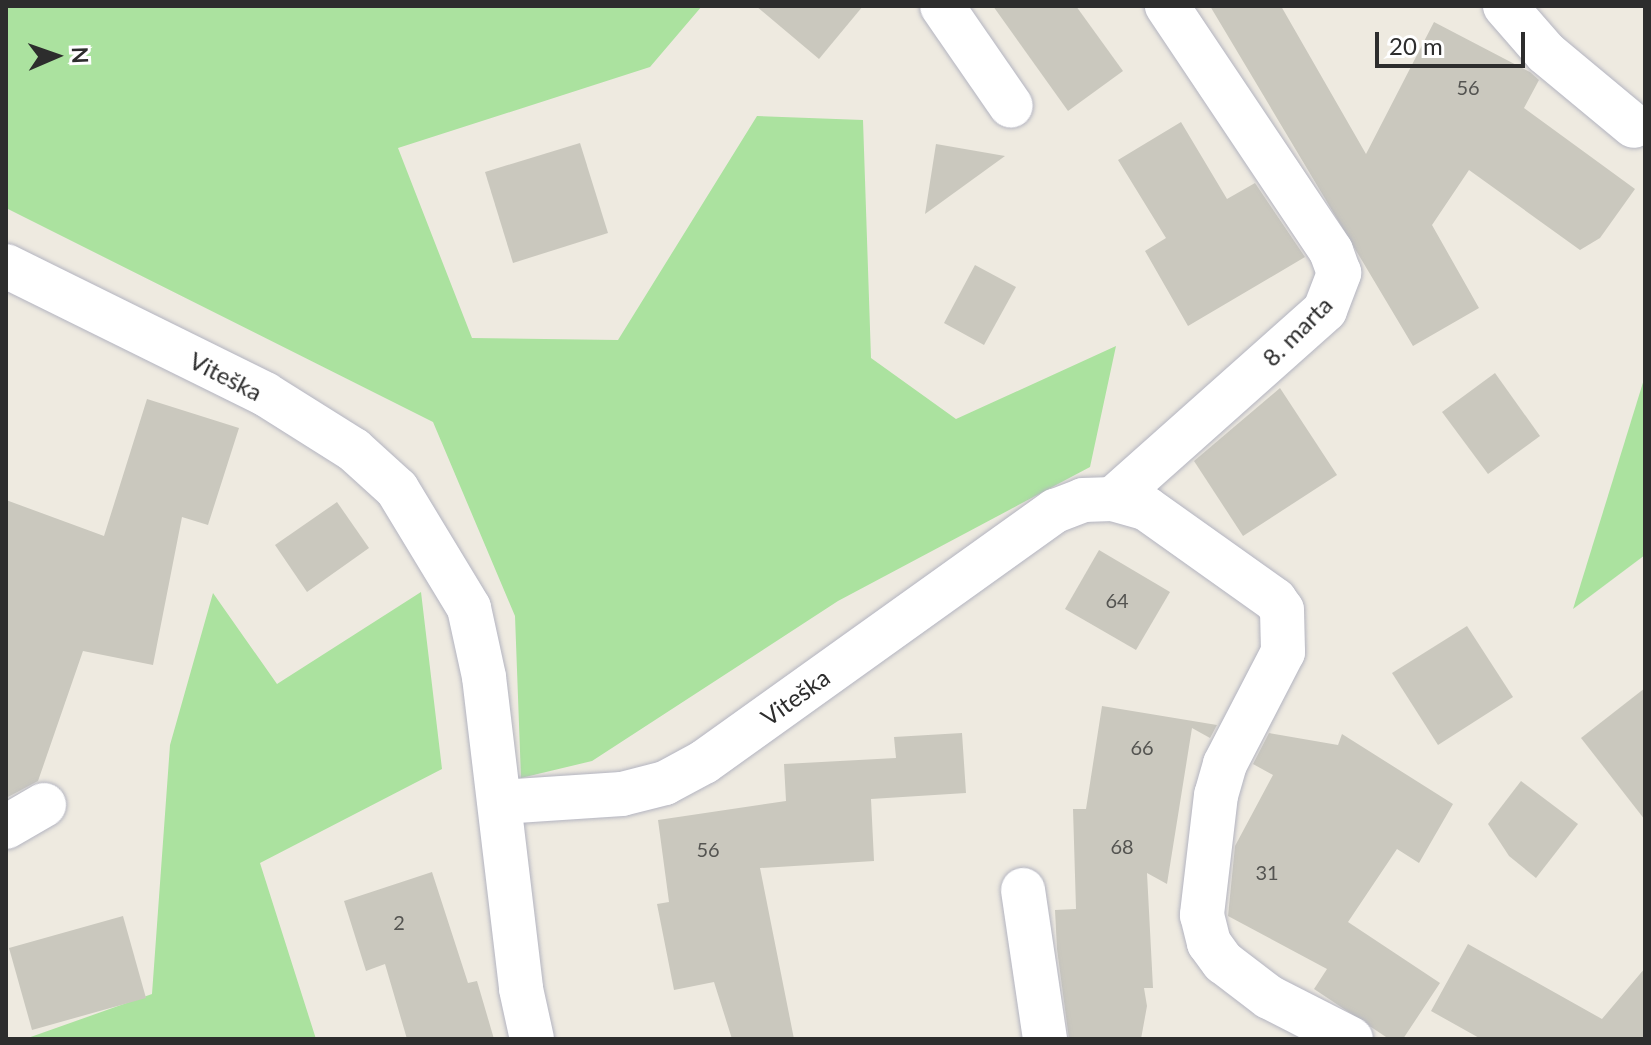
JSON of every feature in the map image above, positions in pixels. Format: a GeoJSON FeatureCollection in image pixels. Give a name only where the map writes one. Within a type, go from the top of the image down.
{"type":"FeatureCollection","features":[{"type":"Feature","properties":{"kind":"street"},"geometry":{"type":"LineString","coordinates":[[942,6],[1011,106]]}},
{"type":"Feature","properties":{"kind":"street","name":"8. marta"},"geometry":{"type":"LineString","coordinates":[[1113,499],[1325,310],[1339,273],[1331,251],[1167,6]]}},
{"type":"Feature","properties":{"kind":"street"},"geometry":{"type":"LineString","coordinates":[[1505,6],[1546,53],[1634,126]]}},
{"type":"Feature","properties":{"kind":"street","name":"Viteška"},"geometry":{"type":"LineString","coordinates":[[6,266],[265,394],[354,450],[397,489],[469,608],[501,802],[622,794],[665,783],[704,762],[1055,511],[1083,500],[1113,499],[1147,509],[1275,600],[1282,610],[1283,652],[1225,764],[1216,795],[1202,915],[1209,943],[1223,962],[1269,997],[1351,1039]]}},
{"type":"Feature","properties":{"kind":"street"},"geometry":{"type":"LineString","coordinates":[[501,802],[521,989],[532,1039]]}},
{"type":"Feature","properties":{"kind":"street"},"geometry":{"type":"LineString","coordinates":[[6,827],[44,805]]}},
{"type":"Feature","properties":{"kind":"street"},"geometry":{"type":"LineString","coordinates":[[1023,890],[1045,1039]]}},
{"type":"Feature","properties":{"kind":"green space"},"geometry":{"type":"Polygon","coordinates":[[[6,6],[702,6],[650,67],[398,148],[472,338],[618,340],[757,116],[863,120],[871,358],[956,419],[1116,346],[1090,467],[838,601],[592,761],[521,778],[515,616],[433,422],[6,208],[6,6]]]}},
{"type":"Feature","properties":{"kind":"green space"},"geometry":{"type":"Polygon","coordinates":[[[1645,376],[1645,555],[1573,609],[1645,376]]]}},
{"type":"Feature","properties":{"kind":"green space"},"geometry":{"type":"Polygon","coordinates":[[[421,592],[442,769],[260,863],[316,1039],[25,1039],[152,994],[170,745],[213,593],[277,684],[421,592]]]}},
{"type":"Feature","properties":{"kind":"building"},"geometry":{"type":"Polygon","coordinates":[[[756,6],[863,6],[819,59],[756,6]]]}},
{"type":"Feature","properties":{"kind":"building"},"geometry":{"type":"Polygon","coordinates":[[[993,6],[1076,6],[1123,71],[1068,111],[993,6]]]}},
{"type":"Feature","properties":{"kind":"building"},"geometry":{"type":"Polygon","coordinates":[[[1210,6],[1281,6],[1366,154],[1434,22],[1530,72],[1539,80],[1524,108],[1635,189],[1600,238],[1580,250],[1469,170],[1432,225],[1479,308],[1413,346],[1210,6]]]}},
{"type":"Feature","properties":{"kind":"building"},"geometry":{"type":"Polygon","coordinates":[[[1181,122],[1227,199],[1255,183],[1305,257],[1188,326],[1145,251],[1166,238],[1118,160],[1181,122]]]}},
{"type":"Feature","properties":{"kind":"building"},"geometry":{"type":"Polygon","coordinates":[[[580,143],[608,233],[513,263],[485,172],[580,143]]]}},
{"type":"Feature","properties":{"kind":"building"},"geometry":{"type":"Polygon","coordinates":[[[936,144],[1005,156],[925,214],[936,144]]]}},
{"type":"Feature","properties":{"kind":"building"},"geometry":{"type":"Polygon","coordinates":[[[975,265],[1016,287],[984,345],[944,323],[975,265]]]}},
{"type":"Feature","properties":{"kind":"building"},"geometry":{"type":"Polygon","coordinates":[[[1495,373],[1540,436],[1488,474],[1442,412],[1495,373]]]}},
{"type":"Feature","properties":{"kind":"building"},"geometry":{"type":"Polygon","coordinates":[[[1280,388],[1337,475],[1243,536],[1194,461],[1280,388]]]}},
{"type":"Feature","properties":{"kind":"building"},"geometry":{"type":"Polygon","coordinates":[[[147,399],[239,428],[208,525],[182,517],[153,665],[83,651],[38,781],[6,798],[6,500],[104,536],[147,399]]]}},
{"type":"Feature","properties":{"kind":"building"},"geometry":{"type":"Polygon","coordinates":[[[337,502],[369,548],[307,592],[275,545],[337,502]]]}},
{"type":"Feature","properties":{"kind":"building"},"geometry":{"type":"Polygon","coordinates":[[[1099,550],[1170,592],[1136,650],[1065,609],[1099,550]]]}},
{"type":"Feature","properties":{"kind":"building"},"geometry":{"type":"Polygon","coordinates":[[[1467,626],[1513,697],[1438,745],[1392,673],[1467,626]]]}},
{"type":"Feature","properties":{"kind":"building"},"geometry":{"type":"Polygon","coordinates":[[[1645,688],[1645,820],[1581,738],[1645,688]]]}},
{"type":"Feature","properties":{"kind":"building"},"geometry":{"type":"Polygon","coordinates":[[[1102,706],[1217,725],[1210,738],[1192,728],[1167,884],[1147,873],[1153,988],[1144,988],[1147,1006],[1141,1039],[1069,1039],[1057,949],[1055,910],[1076,909],[1073,809],[1086,809],[1102,706]]]}},
{"type":"Feature","properties":{"kind":"building"},"geometry":{"type":"Polygon","coordinates":[[[962,733],[966,793],[871,799],[874,861],[760,868],[794,1039],[732,1039],[714,982],[674,990],[657,904],[669,902],[658,820],[786,801],[784,764],[896,758],[894,737],[962,733]]]}},
{"type":"Feature","properties":{"kind":"building"},"geometry":{"type":"Polygon","coordinates":[[[1269,733],[1338,745],[1342,734],[1453,804],[1419,863],[1397,849],[1348,922],[1440,983],[1403,1039],[1389,1039],[1314,989],[1327,969],[1228,916],[1235,846],[1273,775],[1253,764],[1269,733]]]}},
{"type":"Feature","properties":{"kind":"building"},"geometry":{"type":"Polygon","coordinates":[[[1521,781],[1578,824],[1536,878],[1509,856],[1488,824],[1521,781]]]}},
{"type":"Feature","properties":{"kind":"building"},"geometry":{"type":"Polygon","coordinates":[[[432,872],[468,983],[477,981],[494,1039],[407,1039],[385,964],[366,971],[344,901],[432,872]]]}},
{"type":"Feature","properties":{"kind":"building"},"geometry":{"type":"Polygon","coordinates":[[[123,916],[146,998],[32,1030],[9,948],[123,916]]]}},
{"type":"Feature","properties":{"kind":"building"},"geometry":{"type":"Polygon","coordinates":[[[1468,944],[1602,1019],[1645,968],[1645,1039],[1481,1039],[1431,1011],[1468,944]]]}}]}
